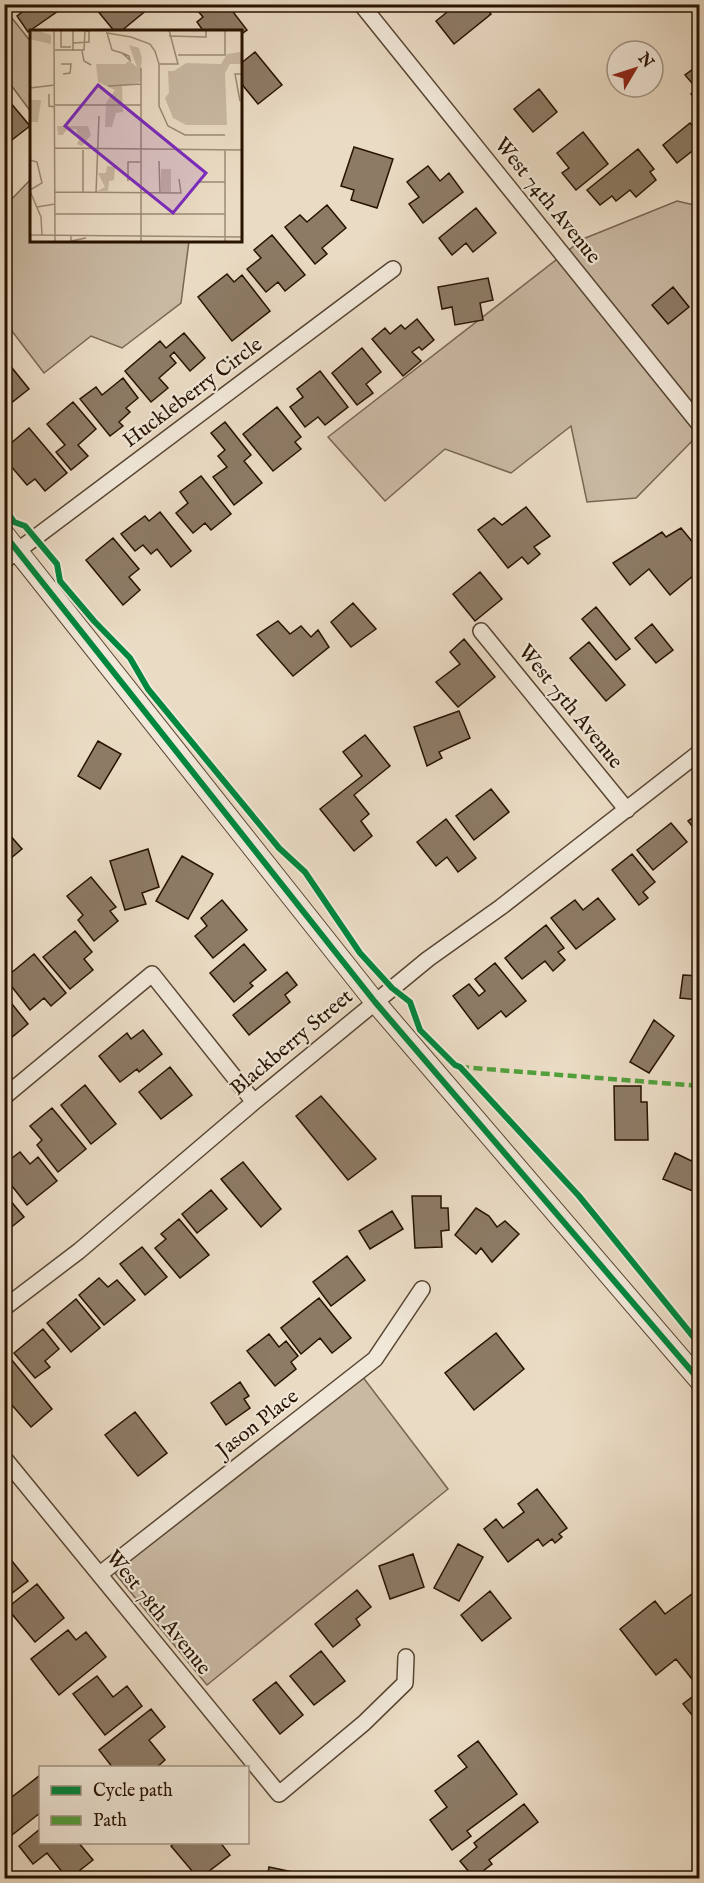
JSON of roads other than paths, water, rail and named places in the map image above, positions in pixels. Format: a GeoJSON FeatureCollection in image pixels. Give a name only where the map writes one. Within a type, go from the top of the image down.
{"type":"FeatureCollection","features":[{"type":"Feature","properties":{"kind":"street","name":"West 74th Avenue"},"geometry":{"type":"LineString","coordinates":[[361,4],[699,425]]}},
{"type":"Feature","properties":{"kind":"street","name":"Huckleberry Circle"},"geometry":{"type":"LineString","coordinates":[[11,556],[393,269]]}},
{"type":"Feature","properties":{"kind":"street"},"geometry":{"type":"LineString","coordinates":[[4,534],[11,556],[375,1002],[699,1382]]}},
{"type":"Feature","properties":{"kind":"street","name":"West 75th Avenue"},"geometry":{"type":"LineString","coordinates":[[481,631],[627,810]]}},
{"type":"Feature","properties":{"kind":"street","name":"Blackberry Street"},"geometry":{"type":"LineString","coordinates":[[4,1308],[79,1251],[254,1102],[428,959],[501,907],[699,752]]}},
{"type":"Feature","properties":{"kind":"street"},"geometry":{"type":"LineString","coordinates":[[4,1097],[152,974],[254,1102]]}},
{"type":"Feature","properties":{"kind":"street","name":"Jason Place"},"geometry":{"type":"LineString","coordinates":[[100,1574],[375,1359],[422,1289]]}},
{"type":"Feature","properties":{"kind":"street","name":"West 78th Avenue"},"geometry":{"type":"LineString","coordinates":[[4,1458],[279,1794],[364,1723],[405,1683],[406,1657]]}}]}
